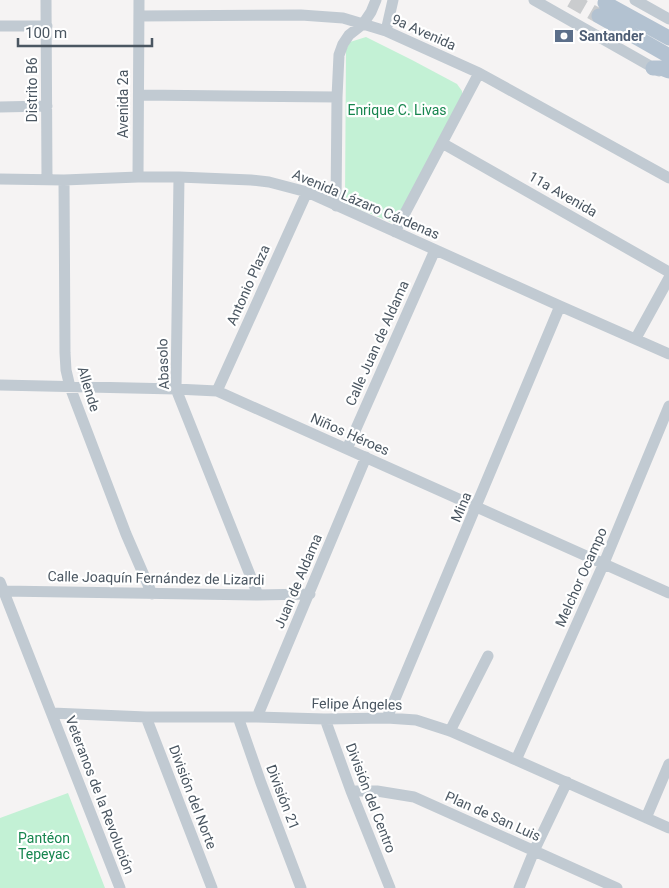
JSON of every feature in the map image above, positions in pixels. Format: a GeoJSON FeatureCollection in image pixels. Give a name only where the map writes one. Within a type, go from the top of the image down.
{"type":"FeatureCollection","features":[{"type":"Feature","properties":{"kind":"main road"},"geometry":{"type":"LineString","coordinates":[[669,38],[602,10],[669,56]]}},
{"type":"Feature","properties":{"kind":"main road"},"geometry":{"type":"LineString","coordinates":[[653,68],[669,71]]}},
{"type":"Feature","properties":{"kind":"street","name":"Distrito B6"},"geometry":{"type":"LineString","coordinates":[[46,0],[47,179]]}},
{"type":"Feature","properties":{"kind":"street","name":"Avenida 2a"},"geometry":{"type":"LineString","coordinates":[[138,177],[139,0]]}},
{"type":"Feature","properties":{"kind":"street"},"geometry":{"type":"LineString","coordinates":[[336,206],[339,55],[349,35],[363,24],[376,0]]}},
{"type":"Feature","properties":{"kind":"street"},"geometry":{"type":"LineString","coordinates":[[386,31],[393,0]]}},
{"type":"Feature","properties":{"kind":"street"},"geometry":{"type":"LineString","coordinates":[[534,0],[669,77]]}},
{"type":"Feature","properties":{"kind":"street"},"geometry":{"type":"LineString","coordinates":[[635,0],[669,19]]}},
{"type":"Feature","properties":{"kind":"street","name":"9a Avenida"},"geometry":{"type":"LineString","coordinates":[[139,16],[301,15],[343,18],[386,31],[479,73],[669,178]]}},
{"type":"Feature","properties":{"kind":"street"},"geometry":{"type":"LineString","coordinates":[[0,26],[46,26]]}},
{"type":"Feature","properties":{"kind":"street"},"geometry":{"type":"LineString","coordinates":[[395,232],[479,73]]}},
{"type":"Feature","properties":{"kind":"street"},"geometry":{"type":"LineString","coordinates":[[138,95],[337,97]]}},
{"type":"Feature","properties":{"kind":"street"},"geometry":{"type":"LineString","coordinates":[[0,107],[47,106]]}},
{"type":"Feature","properties":{"kind":"street","name":"11a Avenida"},"geometry":{"type":"LineString","coordinates":[[442,142],[669,272]]}},
{"type":"Feature","properties":{"kind":"street","name":"Avenida Lázaro Cárdenas"},"geometry":{"type":"LineString","coordinates":[[0,179],[64,180],[179,177],[269,182],[306,192],[669,354]]}},
{"type":"Feature","properties":{"kind":"street","name":"Abasolo"},"geometry":{"type":"LineString","coordinates":[[179,177],[176,389],[258,595]]}},
{"type":"Feature","properties":{"kind":"street","name":"Allende"},"geometry":{"type":"LineString","coordinates":[[64,180],[66,370],[70,387],[126,534],[152,594]]}},
{"type":"Feature","properties":{"kind":"street","name":"Antonio Plaza"},"geometry":{"type":"LineString","coordinates":[[216,391],[306,192]]}},
{"type":"Feature","properties":{"kind":"street","name":"Calle Juan de Aldama"},"geometry":{"type":"LineString","coordinates":[[347,449],[435,250]]}},
{"type":"Feature","properties":{"kind":"street"},"geometry":{"type":"LineString","coordinates":[[636,338],[669,278]]}},
{"type":"Feature","properties":{"kind":"street","name":"Mina"},"geometry":{"type":"LineString","coordinates":[[387,718],[560,306]]}},
{"type":"Feature","properties":{"kind":"street","name":"Niños Héroes"},"geometry":{"type":"LineString","coordinates":[[0,385],[216,391],[669,593]]}},
{"type":"Feature","properties":{"kind":"street","name":"Melchor Ocampo"},"geometry":{"type":"LineString","coordinates":[[516,760],[604,563],[669,406]]}},
{"type":"Feature","properties":{"kind":"street","name":"Juan de Aldama"},"geometry":{"type":"LineString","coordinates":[[257,717],[366,457]]}},
{"type":"Feature","properties":{"kind":"street","name":"Calle Joaquín Fernández de Lizardi"},"geometry":{"type":"LineString","coordinates":[[2,587],[152,594],[310,594]]}},
{"type":"Feature","properties":{"kind":"street","name":"Veteranos de la Revolución"},"geometry":{"type":"LineString","coordinates":[[2,587],[120,888]]}},
{"type":"Feature","properties":{"kind":"street"},"geometry":{"type":"LineString","coordinates":[[450,732],[488,656]]}},
{"type":"Feature","properties":{"kind":"street","name":"Felipe Ángeles"},"geometry":{"type":"LineString","coordinates":[[52,714],[146,717],[387,718],[416,720],[516,760],[669,828]]}},
{"type":"Feature","properties":{"kind":"street","name":"División del Norte"},"geometry":{"type":"LineString","coordinates":[[146,717],[212,888]]}},
{"type":"Feature","properties":{"kind":"street","name":"División 21"},"geometry":{"type":"LineString","coordinates":[[238,717],[261,783],[302,888]]}},
{"type":"Feature","properties":{"kind":"street","name":"División del Centro"},"geometry":{"type":"LineString","coordinates":[[325,719],[351,791],[390,888]]}},
{"type":"Feature","properties":{"kind":"street"},"geometry":{"type":"LineString","coordinates":[[646,818],[669,764]]}},
{"type":"Feature","properties":{"kind":"street"},"geometry":{"type":"LineString","coordinates":[[518,888],[567,782]]}},
{"type":"Feature","properties":{"kind":"street","name":"Plan de San Luis"},"geometry":{"type":"LineString","coordinates":[[351,791],[377,791],[414,797],[617,888]]}},
{"type":"Feature","properties":{"kind":"green space","name":"Enrique C. Livas"},"geometry":{"type":"Polygon","coordinates":[[[366,37],[457,84],[462,91],[462,100],[396,222],[393,223],[347,204],[345,200],[346,50],[350,42],[366,37]]]}},
{"type":"Feature","properties":{"kind":"green space","name":"Pantéon Tepeyac"},"geometry":{"type":"Polygon","coordinates":[[[68,793],[105,888],[0,888],[0,818],[68,793]]]}},
{"type":"Feature","properties":{"kind":"tunnel"},"geometry":{"type":"LineString","coordinates":[[571,0],[599,16]]}},
{"type":"Feature","properties":{"kind":"place","name":"Santander"},"geometry":{"type":"Point","coordinates":[564,36]}}]}
